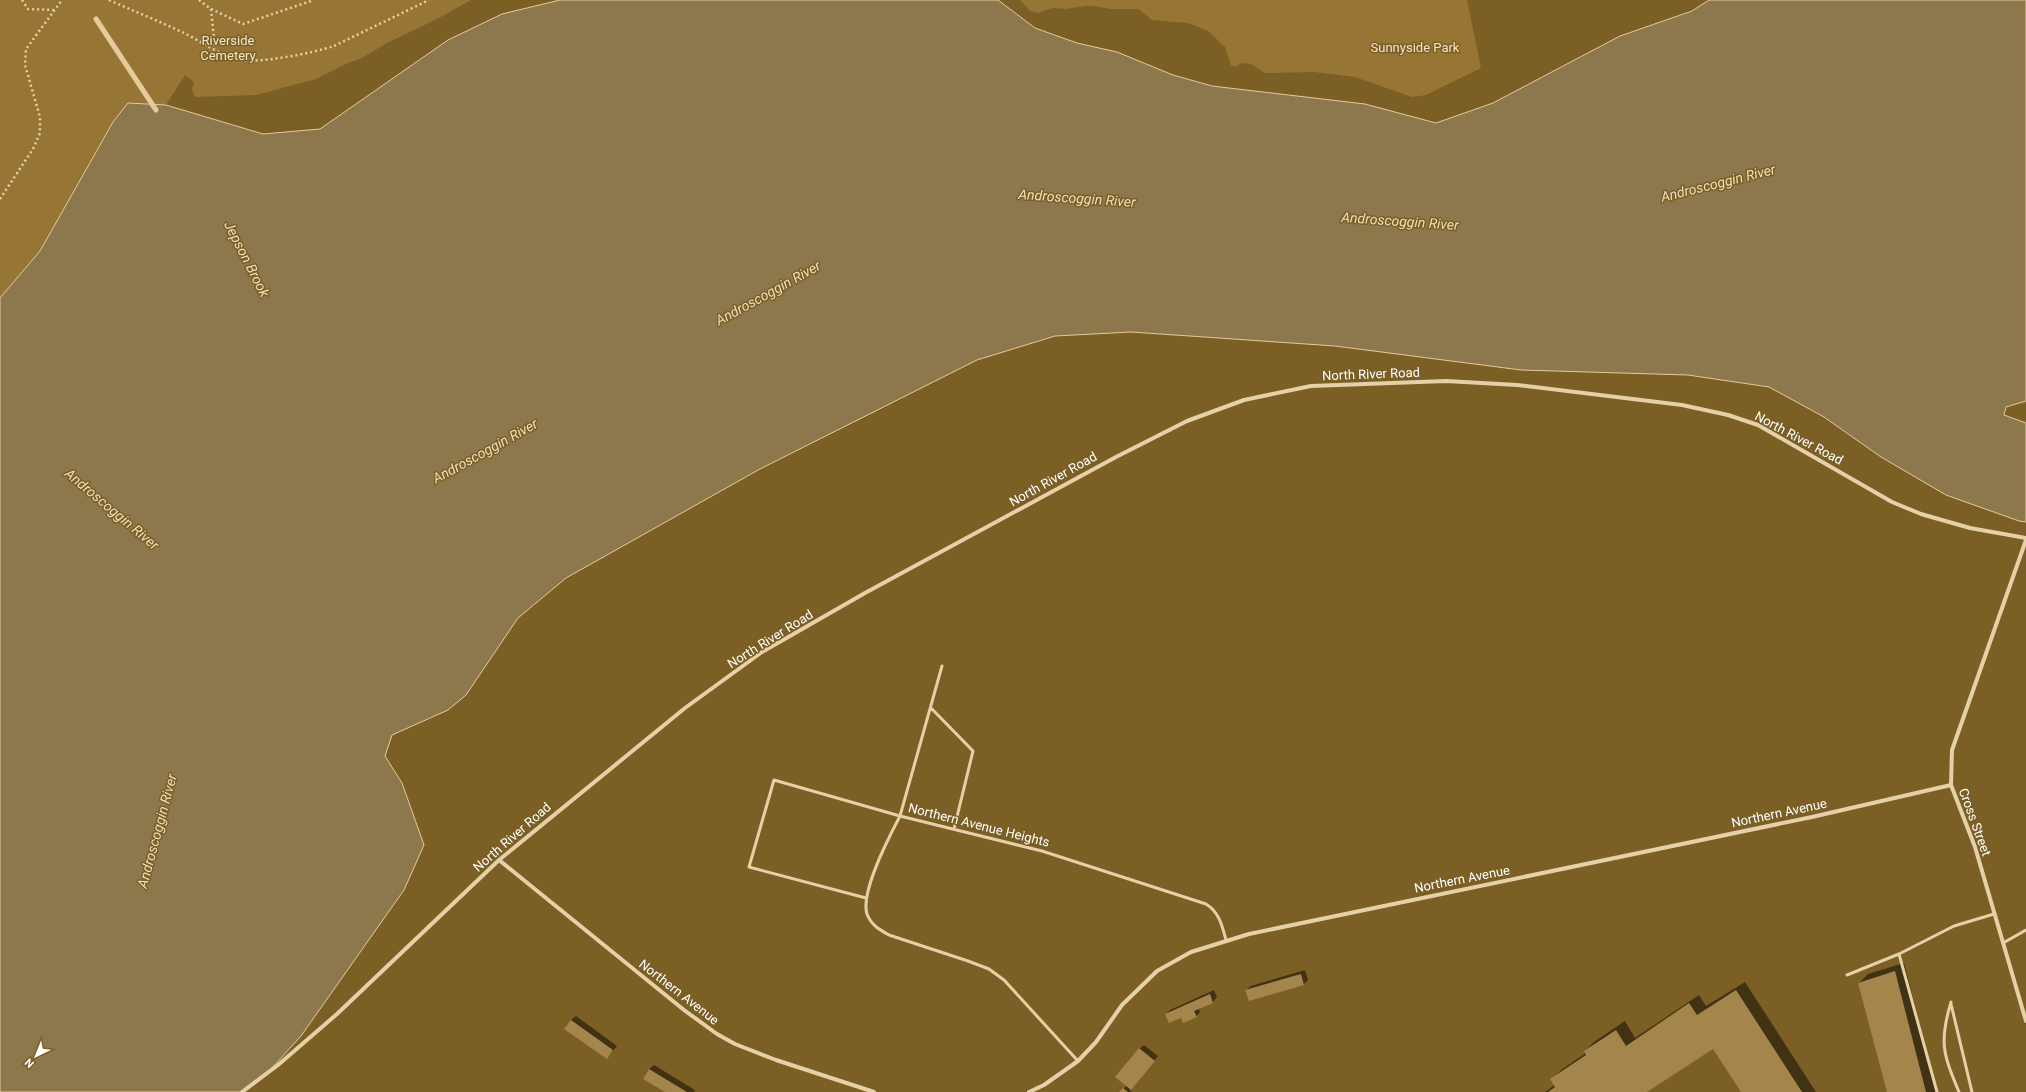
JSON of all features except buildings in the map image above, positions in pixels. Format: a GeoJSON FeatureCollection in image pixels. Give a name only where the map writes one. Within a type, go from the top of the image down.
{"type":"FeatureCollection","features":[{"type":"Feature","properties":{"kind":"street","name":"North River Road"},"geometry":{"type":"LineString","coordinates":[[242,1092],[278,1065],[337,1014],[499,860],[684,708],[762,652],[1116,456],[1187,421],[1244,400],[1298,388],[1405,382],[1480,382],[1674,404],[1743,419],[1780,436],[1892,502],[1921,514],[1970,528],[2026,539]]}},
{"type":"Feature","properties":{"kind":"street","name":"Cross Street"},"geometry":{"type":"LineString","coordinates":[[2026,539],[1952,750],[1951,785],[1975,847],[2026,1021]]}},
{"type":"Feature","properties":{"kind":"street","name":"Northern Avenue"},"geometry":{"type":"LineString","coordinates":[[1029,1092],[1044,1085],[1078,1061],[1096,1042],[1122,1005],[1157,971],[1191,952],[1226,940],[1387,904],[1804,819],[1951,785]]}},
{"type":"Feature","properties":{"kind":"street","name":"Northern Avenue"},"geometry":{"type":"LineString","coordinates":[[499,860],[688,1014],[717,1034],[735,1044],[776,1060],[874,1092]]}},
{"type":"Feature","properties":{"kind":"lane"},"geometry":{"type":"LineString","coordinates":[[866,898],[749,867],[774,780],[900,816],[942,666]]}},
{"type":"Feature","properties":{"kind":"lane"},"geometry":{"type":"LineString","coordinates":[[931,708],[973,751],[954,829]]}},
{"type":"Feature","properties":{"kind":"lane","name":"Northern Avenue Heights"},"geometry":{"type":"LineString","coordinates":[[1078,1061],[1004,980],[982,966],[878,930],[867,914],[866,898],[880,858],[900,816],[1042,851],[1206,904],[1214,908],[1220,919],[1226,940]]}},
{"type":"Feature","properties":{"kind":"lane"},"geometry":{"type":"LineString","coordinates":[[1847,975],[1899,954],[1954,926],[1994,914]]}},
{"type":"Feature","properties":{"kind":"lane"},"geometry":{"type":"LineString","coordinates":[[2003,943],[2026,930]]}},
{"type":"Feature","properties":{"kind":"lane"},"geometry":{"type":"LineString","coordinates":[[1899,954],[1937,1092]]}},
{"type":"Feature","properties":{"kind":"lane"},"geometry":{"type":"LineString","coordinates":[[1960,1092],[1944,1048],[1944,1027],[1951,1002],[1972,1092]]}},
{"type":"Feature","properties":{"kind":"path"},"geometry":{"type":"LineString","coordinates":[[22,0],[28,9],[54,10]]}},
{"type":"Feature","properties":{"kind":"path"},"geometry":{"type":"LineString","coordinates":[[0,198],[33,149],[40,134],[40,117],[25,65],[25,54],[32,40],[62,0]]}},
{"type":"Feature","properties":{"kind":"path"},"geometry":{"type":"LineString","coordinates":[[110,0],[231,57],[247,60],[295,56],[322,50],[334,46],[429,0]]}},
{"type":"Feature","properties":{"kind":"path"},"geometry":{"type":"LineString","coordinates":[[199,0],[211,9],[243,24],[314,0]]}},
{"type":"Feature","properties":{"kind":"path"},"geometry":{"type":"LineString","coordinates":[[211,9],[215,49]]}},
{"type":"Feature","properties":{"kind":"green space","name":"Riverside Cemetery"},"geometry":{"type":"Polygon","coordinates":[[[0,0],[471,0],[439,18],[387,43],[360,59],[348,63],[316,79],[256,95],[195,97],[192,90],[194,82],[185,75],[166,105],[128,103],[113,122],[40,251],[0,298],[0,0]]]}},
{"type":"Feature","properties":{"kind":"green space","name":"Sunnyside Park"},"geometry":{"type":"Polygon","coordinates":[[[1020,0],[1467,0],[1481,68],[1426,95],[1412,97],[1355,77],[1314,72],[1265,73],[1251,64],[1241,63],[1237,66],[1231,66],[1225,47],[1208,31],[1188,23],[1152,20],[1139,9],[1111,9],[1085,6],[1066,9],[1053,8],[1038,13],[1030,11],[1020,0]]]}},
{"type":"Feature","properties":{"kind":"water","name":"Androscoggin River"},"geometry":{"type":"Polygon","coordinates":[[[560,0],[998,0],[1035,28],[1077,43],[1117,52],[1173,75],[1212,86],[1365,104],[1436,123],[1493,103],[1620,36],[1692,11],[1709,0],[2026,0],[2026,401],[2006,407],[2004,415],[2026,423],[2026,522],[2019,521],[1946,495],[1881,457],[1824,417],[1769,387],[1688,375],[1521,370],[1335,346],[1131,332],[1055,336],[977,360],[760,469],[566,578],[518,618],[466,695],[448,710],[392,735],[385,756],[402,783],[424,845],[404,890],[301,1036],[270,1070],[242,1092],[0,1092],[0,298],[40,251],[113,122],[128,103],[166,105],[263,134],[320,129],[448,40],[502,14],[560,0]]]}},
{"type":"Feature","properties":{"kind":"waterway","name":"Jepson Brook"},"geometry":{"type":"LineString","coordinates":[[96,19],[156,110]]}}]}
